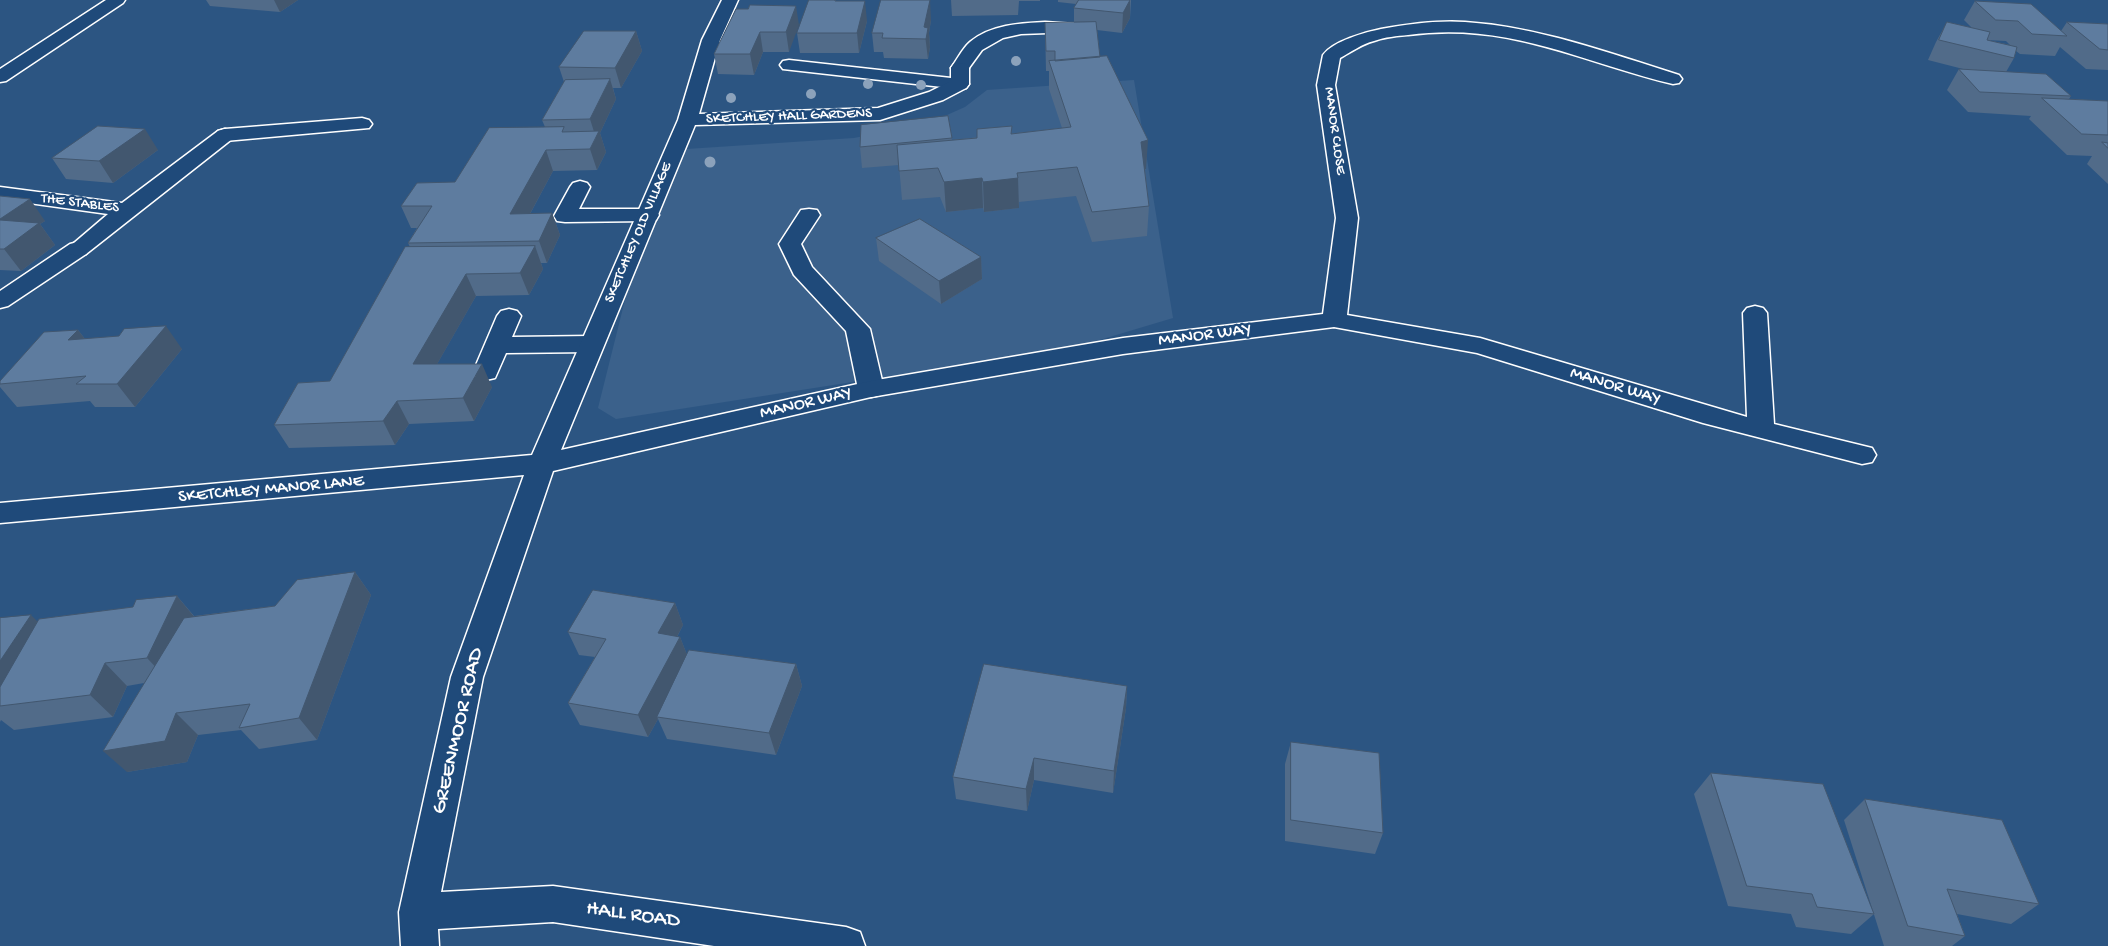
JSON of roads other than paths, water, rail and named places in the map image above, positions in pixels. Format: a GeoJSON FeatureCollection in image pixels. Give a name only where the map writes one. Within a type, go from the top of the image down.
{"type":"FeatureCollection","features":[{"type":"Feature","properties":{"kind":"street"},"geometry":{"type":"LineString","coordinates":[[0,77],[117,0]]}},
{"type":"Feature","properties":{"kind":"street","name":"SKETCHLEY OLD VILLAGE"},"geometry":{"type":"LineString","coordinates":[[542,464],[591,344],[688,120],[711,40],[730,0]]}},
{"type":"Feature","properties":{"kind":"street"},"geometry":{"type":"LineString","coordinates":[[789,65],[960,76],[976,46],[1000,34],[1030,26],[1069,28]]}},
{"type":"Feature","properties":{"kind":"street","name":"MANOR CLOSE"},"geometry":{"type":"LineString","coordinates":[[1334,320],[1348,218],[1326,86],[1332,55],[1364,38],[1410,28],[1456,26],[1494,29],[1537,37],[1673,79]]}},
{"type":"Feature","properties":{"kind":"street","name":"SKETCHLEY HALL GARDENS"},"geometry":{"type":"LineString","coordinates":[[688,120],[880,114],[936,96],[960,76]]}},
{"type":"Feature","properties":{"kind":"street","name":"THE STABLES"},"geometry":{"type":"LineString","coordinates":[[0,193],[126,210],[225,135],[362,124]]}},
{"type":"Feature","properties":{"kind":"street"},"geometry":{"type":"LineString","coordinates":[[580,187],[565,216],[648,215]]}},
{"type":"Feature","properties":{"kind":"street"},"geometry":{"type":"LineString","coordinates":[[0,301],[78,249],[126,210]]}},
{"type":"Feature","properties":{"kind":"street"},"geometry":{"type":"LineString","coordinates":[[810,215],[790,244],[802,270],[858,329],[871,390]]}},
{"type":"Feature","properties":{"kind":"street"},"geometry":{"type":"LineString","coordinates":[[1755,313],[1761,430]]}},
{"type":"Feature","properties":{"kind":"street"},"geometry":{"type":"LineString","coordinates":[[486,372],[509,316]]}},
{"type":"Feature","properties":{"kind":"street","name":"MANOR WAY"},"geometry":{"type":"LineString","coordinates":[[542,464],[871,390],[1123,346],[1334,320],[1480,346],[1712,417],[1862,455]]}},
{"type":"Feature","properties":{"kind":"street"},"geometry":{"type":"LineString","coordinates":[[497,345],[591,344]]}},
{"type":"Feature","properties":{"kind":"street","name":"SKETCHLEY MANOR LANE"},"geometry":{"type":"LineString","coordinates":[[0,513],[542,464]]}},
{"type":"Feature","properties":{"kind":"street","name":"GREENMOOR ROAD"},"geometry":{"type":"LineString","coordinates":[[419,929],[467,677],[542,464]]}},
{"type":"Feature","properties":{"kind":"street","name":"HALL ROAD"},"geometry":{"type":"LineString","coordinates":[[419,929],[553,904],[846,946]]}}]}
